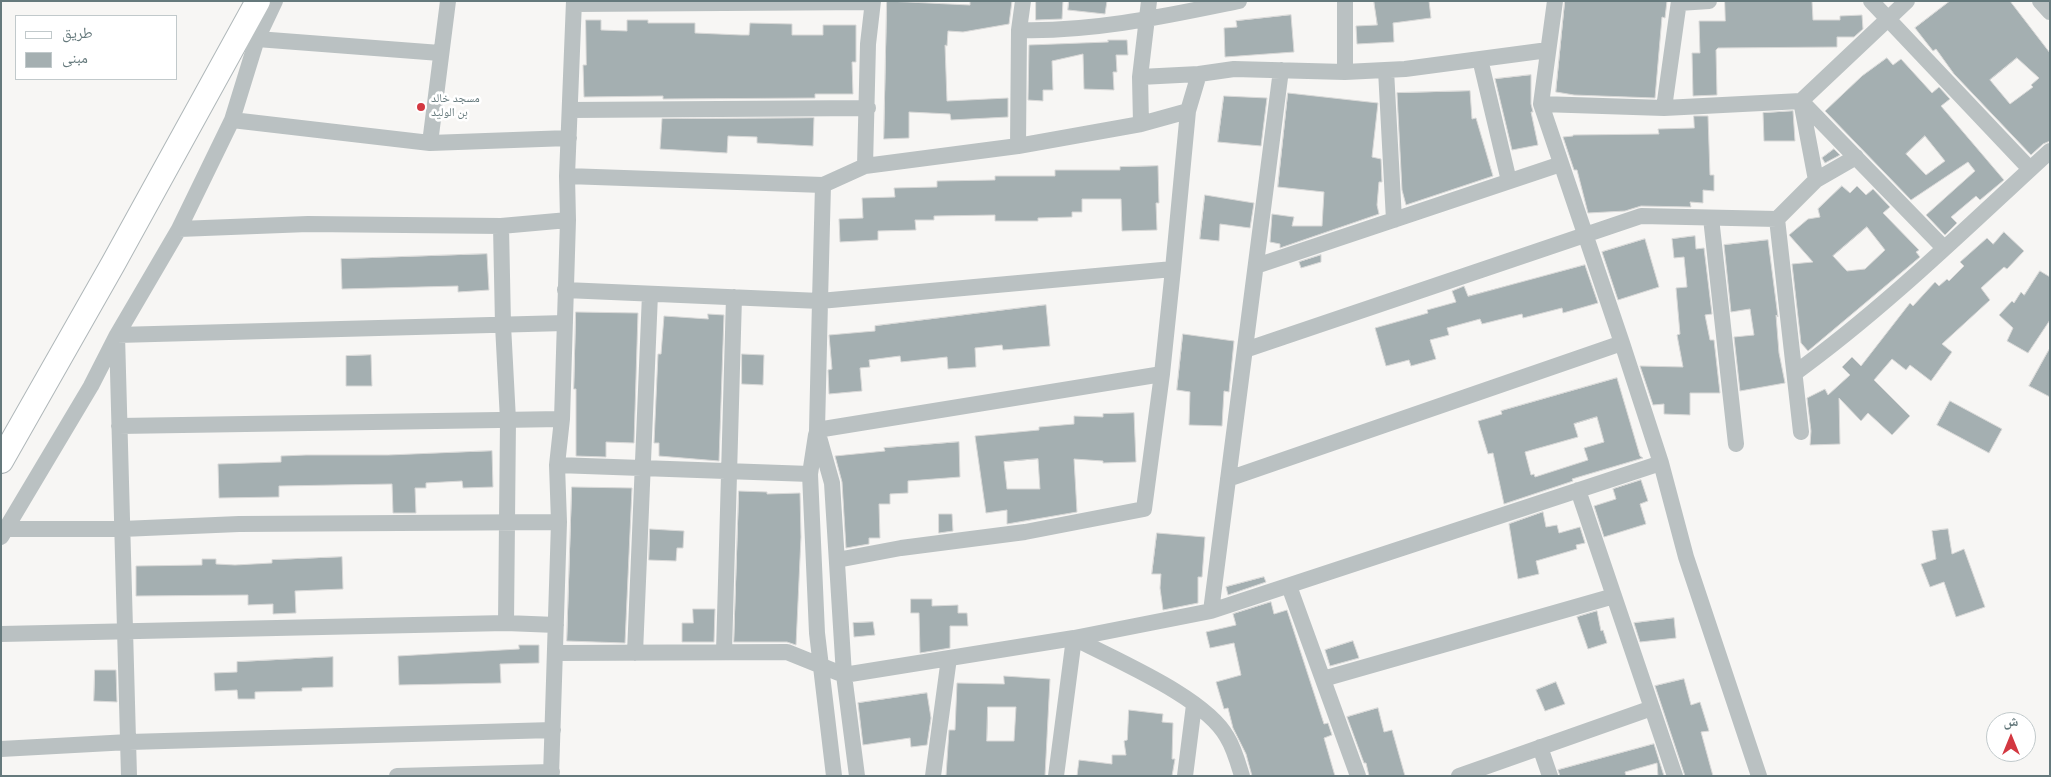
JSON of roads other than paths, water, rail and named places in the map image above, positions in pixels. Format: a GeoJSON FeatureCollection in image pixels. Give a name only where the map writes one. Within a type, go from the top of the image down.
{"type":"FeatureCollection","features":[{"type":"Feature","properties":{"kind":"main road"},"geometry":{"type":"LineString","coordinates":[[1,461],[113,264],[258,1]]}},
{"type":"Feature","properties":{"kind":"street"},"geometry":{"type":"LineString","coordinates":[[4,533],[91,386],[117,335],[179,229],[232,120],[257,39],[275,1]]}},
{"type":"Feature","properties":{"kind":"street"},"geometry":{"type":"LineString","coordinates":[[430,143],[448,1]]}},
{"type":"Feature","properties":{"kind":"street"},"geometry":{"type":"LineString","coordinates":[[398,776],[551,774],[559,522],[557,465],[562,419],[568,220],[567,176],[574,3],[873,1],[868,44],[868,108],[865,166]]}},
{"type":"Feature","properties":{"kind":"street"},"geometry":{"type":"LineString","coordinates":[[1018,146],[1019,30],[1023,1]]}},
{"type":"Feature","properties":{"kind":"street"},"geometry":{"type":"LineString","coordinates":[[1141,124],[1140,77],[1149,1]]}},
{"type":"Feature","properties":{"kind":"street"},"geometry":{"type":"LineString","coordinates":[[1019,30],[1051,31],[1147,20],[1239,1]]}},
{"type":"Feature","properties":{"kind":"street"},"geometry":{"type":"LineString","coordinates":[[1345,1],[1345,72]]}},
{"type":"Feature","properties":{"kind":"street"},"geometry":{"type":"LineString","coordinates":[[1555,1],[1540,104],[1587,236],[1622,343],[1661,463],[1686,557],[1759,776]]}},
{"type":"Feature","properties":{"kind":"street"},"geometry":{"type":"LineString","coordinates":[[1664,108],[1679,2],[1709,1]]}},
{"type":"Feature","properties":{"kind":"street"},"geometry":{"type":"LineString","coordinates":[[1871,1],[2030,169]]}},
{"type":"Feature","properties":{"kind":"street"},"geometry":{"type":"LineString","coordinates":[[1540,104],[1664,108],[1801,101],[1907,1]]}},
{"type":"Feature","properties":{"kind":"street"},"geometry":{"type":"LineString","coordinates":[[2040,1],[2050,12]]}},
{"type":"Feature","properties":{"kind":"street"},"geometry":{"type":"LineString","coordinates":[[257,39],[440,53]]}},
{"type":"Feature","properties":{"kind":"street"},"geometry":{"type":"LineString","coordinates":[[1140,77],[1199,74],[1234,69],[1345,72],[1386,70],[1548,50]]}},
{"type":"Feature","properties":{"kind":"street"},"geometry":{"type":"LineString","coordinates":[[1480,59],[1509,181]]}},
{"type":"Feature","properties":{"kind":"street"},"geometry":{"type":"LineString","coordinates":[[1210,611],[1281,70]]}},
{"type":"Feature","properties":{"kind":"street"},"geometry":{"type":"LineString","coordinates":[[1386,70],[1394,220]]}},
{"type":"Feature","properties":{"kind":"street"},"geometry":{"type":"LineString","coordinates":[[837,560],[901,548],[1024,532],[1144,509],[1162,374],[1188,111],[1199,74]]}},
{"type":"Feature","properties":{"kind":"street"},"geometry":{"type":"LineString","coordinates":[[1801,101],[1944,248]]}},
{"type":"Feature","properties":{"kind":"street"},"geometry":{"type":"LineString","coordinates":[[1801,101],[1816,180]]}},
{"type":"Feature","properties":{"kind":"street"},"geometry":{"type":"LineString","coordinates":[[570,110],[868,108]]}},
{"type":"Feature","properties":{"kind":"street"},"geometry":{"type":"LineString","coordinates":[[567,176],[823,185],[865,166],[1018,146],[1141,124],[1188,111]]}},
{"type":"Feature","properties":{"kind":"street"},"geometry":{"type":"LineString","coordinates":[[232,120],[430,143],[569,138]]}},
{"type":"Feature","properties":{"kind":"street"},"geometry":{"type":"LineString","coordinates":[[1795,373],[1826,350],[1944,248],[2050,151]]}},
{"type":"Feature","properties":{"kind":"street"},"geometry":{"type":"LineString","coordinates":[[1245,350],[1587,236],[1641,216],[1778,220],[1816,180],[1856,157]]}},
{"type":"Feature","properties":{"kind":"street"},"geometry":{"type":"LineString","coordinates":[[1256,266],[1561,164]]}},
{"type":"Feature","properties":{"kind":"street"},"geometry":{"type":"LineString","coordinates":[[823,185],[817,430],[810,474],[819,663],[834,776]]}},
{"type":"Feature","properties":{"kind":"street"},"geometry":{"type":"LineString","coordinates":[[1711,218],[1736,444]]}},
{"type":"Feature","properties":{"kind":"street"},"geometry":{"type":"LineString","coordinates":[[179,229],[308,224],[501,226],[568,220]]}},
{"type":"Feature","properties":{"kind":"street"},"geometry":{"type":"LineString","coordinates":[[1778,220],[1801,432]]}},
{"type":"Feature","properties":{"kind":"street"},"geometry":{"type":"LineString","coordinates":[[501,226],[503,325],[508,420],[506,624]]}},
{"type":"Feature","properties":{"kind":"street"},"geometry":{"type":"LineString","coordinates":[[565,290],[820,301],[1173,269]]}},
{"type":"Feature","properties":{"kind":"street"},"geometry":{"type":"LineString","coordinates":[[636,652],[650,294]]}},
{"type":"Feature","properties":{"kind":"street"},"geometry":{"type":"LineString","coordinates":[[724,652],[734,297]]}},
{"type":"Feature","properties":{"kind":"street"},"geometry":{"type":"LineString","coordinates":[[117,335],[565,323]]}},
{"type":"Feature","properties":{"kind":"street"},"geometry":{"type":"LineString","coordinates":[[117,335],[129,776]]}},
{"type":"Feature","properties":{"kind":"street"},"geometry":{"type":"LineString","coordinates":[[1228,479],[1622,343]]}},
{"type":"Feature","properties":{"kind":"street"},"geometry":{"type":"LineString","coordinates":[[817,430],[1162,374]]}},
{"type":"Feature","properties":{"kind":"street"},"geometry":{"type":"LineString","coordinates":[[119,426],[562,419]]}},
{"type":"Feature","properties":{"kind":"street"},"geometry":{"type":"LineString","coordinates":[[817,430],[832,483],[844,675],[857,776]]}},
{"type":"Feature","properties":{"kind":"street"},"geometry":{"type":"LineString","coordinates":[[555,653],[787,652],[819,663],[844,675],[1074,638],[1210,611],[1661,463]]}},
{"type":"Feature","properties":{"kind":"street"},"geometry":{"type":"LineString","coordinates":[[557,465],[810,474]]}},
{"type":"Feature","properties":{"kind":"street"},"geometry":{"type":"LineString","coordinates":[[1578,490],[1675,776]]}},
{"type":"Feature","properties":{"kind":"street"},"geometry":{"type":"LineString","coordinates":[[4,533],[240,524],[508,524],[559,522]]}},
{"type":"Feature","properties":{"kind":"street"},"geometry":{"type":"LineString","coordinates":[[1289,586],[1358,776]]}},
{"type":"Feature","properties":{"kind":"street"},"geometry":{"type":"LineString","coordinates":[[1323,680],[1614,596]]}},
{"type":"Feature","properties":{"kind":"street"},"geometry":{"type":"LineString","coordinates":[[1,634],[506,624],[556,625]]}},
{"type":"Feature","properties":{"kind":"street"},"geometry":{"type":"LineString","coordinates":[[1074,638],[1180,694],[1208,715],[1227,736],[1242,776]]}},
{"type":"Feature","properties":{"kind":"street"},"geometry":{"type":"LineString","coordinates":[[1056,776],[1074,638]]}},
{"type":"Feature","properties":{"kind":"street"},"geometry":{"type":"LineString","coordinates":[[933,776],[949,658]]}},
{"type":"Feature","properties":{"kind":"street"},"geometry":{"type":"LineString","coordinates":[[1185,776],[1194,705]]}},
{"type":"Feature","properties":{"kind":"street"},"geometry":{"type":"LineString","coordinates":[[1459,776],[1652,708]]}},
{"type":"Feature","properties":{"kind":"street"},"geometry":{"type":"LineString","coordinates":[[1,749],[129,742],[553,730]]}},
{"type":"Feature","properties":{"kind":"street"},"geometry":{"type":"LineString","coordinates":[[1540,747],[1550,776]]}},
{"type":"Feature","properties":{"kind":"place","name":"مسجد خالد بن الوليد"},"geometry":{"type":"Point","coordinates":[421,107]}}]}
